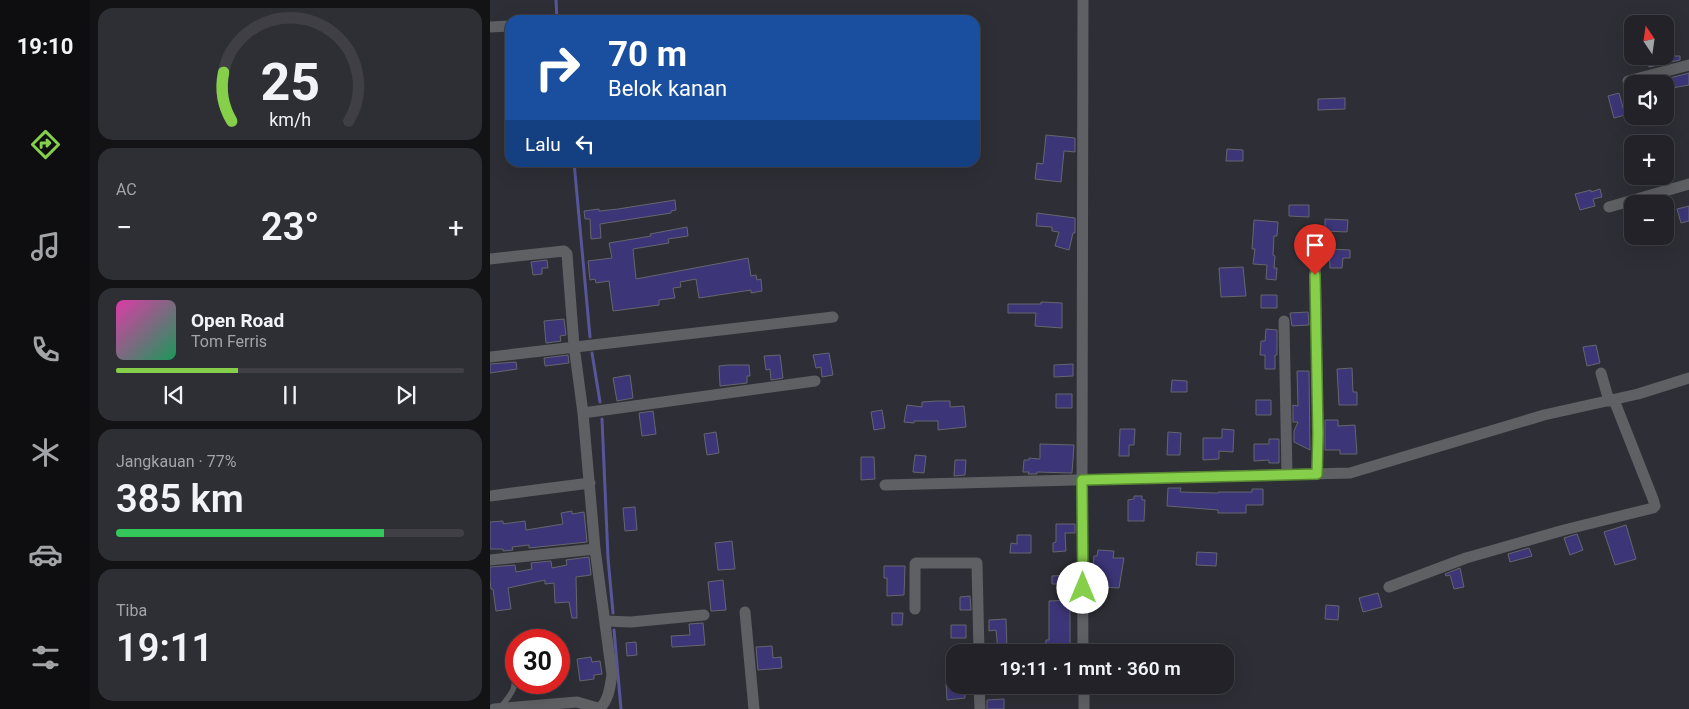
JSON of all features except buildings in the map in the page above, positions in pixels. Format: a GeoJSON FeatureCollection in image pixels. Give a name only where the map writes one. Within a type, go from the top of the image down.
{"type":"FeatureCollection","features":[{"type":"Feature","properties":{"kind":"street"},"geometry":{"type":"LineString","coordinates":[[1083,0],[1083,644]]}},
{"type":"Feature","properties":{"kind":"street"},"geometry":{"type":"LineString","coordinates":[[490,27],[505,26]]}},
{"type":"Feature","properties":{"kind":"street"},"geometry":{"type":"LineString","coordinates":[[1652,75],[1689,66]]}},
{"type":"Feature","properties":{"kind":"street"},"geometry":{"type":"LineString","coordinates":[[1609,207],[1689,184]]}},
{"type":"Feature","properties":{"kind":"street"},"geometry":{"type":"LineString","coordinates":[[490,259],[566,251],[567,254],[574,346],[612,675],[609,692],[604,704],[600,708],[576,702],[561,705],[494,709]]}},
{"type":"Feature","properties":{"kind":"street"},"geometry":{"type":"LineString","coordinates":[[1315,255],[1317,474]]}},
{"type":"Feature","properties":{"kind":"street"},"geometry":{"type":"LineString","coordinates":[[490,358],[574,346],[832,317]]}},
{"type":"Feature","properties":{"kind":"street"},"geometry":{"type":"LineString","coordinates":[[1284,321],[1287,475]]}},
{"type":"Feature","properties":{"kind":"street"},"geometry":{"type":"LineString","coordinates":[[1389,587],[1466,558],[1655,506],[1601,373]]}},
{"type":"Feature","properties":{"kind":"street"},"geometry":{"type":"LineString","coordinates":[[885,485],[1350,473],[1544,416],[1638,394],[1689,378]]}},
{"type":"Feature","properties":{"kind":"street"},"geometry":{"type":"LineString","coordinates":[[583,413],[815,381]]}},
{"type":"Feature","properties":{"kind":"street"},"geometry":{"type":"LineString","coordinates":[[490,496],[590,483]]}},
{"type":"Feature","properties":{"kind":"street"},"geometry":{"type":"LineString","coordinates":[[490,560],[596,549]]}},
{"type":"Feature","properties":{"kind":"street"},"geometry":{"type":"LineString","coordinates":[[915,609],[916,563],[977,562],[979,644]]}},
{"type":"Feature","properties":{"kind":"street"},"geometry":{"type":"LineString","coordinates":[[745,612],[754,709]]}},
{"type":"Feature","properties":{"kind":"street"},"geometry":{"type":"LineString","coordinates":[[606,621],[631,622],[704,615]]}},
{"type":"Feature","properties":{"kind":"street"},"geometry":{"type":"LineString","coordinates":[[980,694],[980,709]]}},
{"type":"Feature","properties":{"kind":"street"},"geometry":{"type":"LineString","coordinates":[[1084,694],[1084,709]]}},
{"type":"Feature","properties":{"kind":"lane"},"geometry":{"type":"LineString","coordinates":[[500,708],[512,694]]}},
{"type":"Feature","properties":{"kind":"waterway"},"geometry":{"type":"LineString","coordinates":[[556,0],[557,15]]}},
{"type":"Feature","properties":{"kind":"waterway"},"geometry":{"type":"LineString","coordinates":[[574,167],[590,337]]}},
{"type":"Feature","properties":{"kind":"waterway"},"geometry":{"type":"LineString","coordinates":[[592,353],[600,402]]}},
{"type":"Feature","properties":{"kind":"waterway"},"geometry":{"type":"LineString","coordinates":[[602,419],[608,558],[613,613]]}},
{"type":"Feature","properties":{"kind":"waterway"},"geometry":{"type":"LineString","coordinates":[[614,630],[621,709]]}},
{"type":"Feature","properties":{"kind":"route"},"geometry":{"type":"LineString","coordinates":[[1083,588],[1082,480],[1317,474],[1315,275]]}}]}
